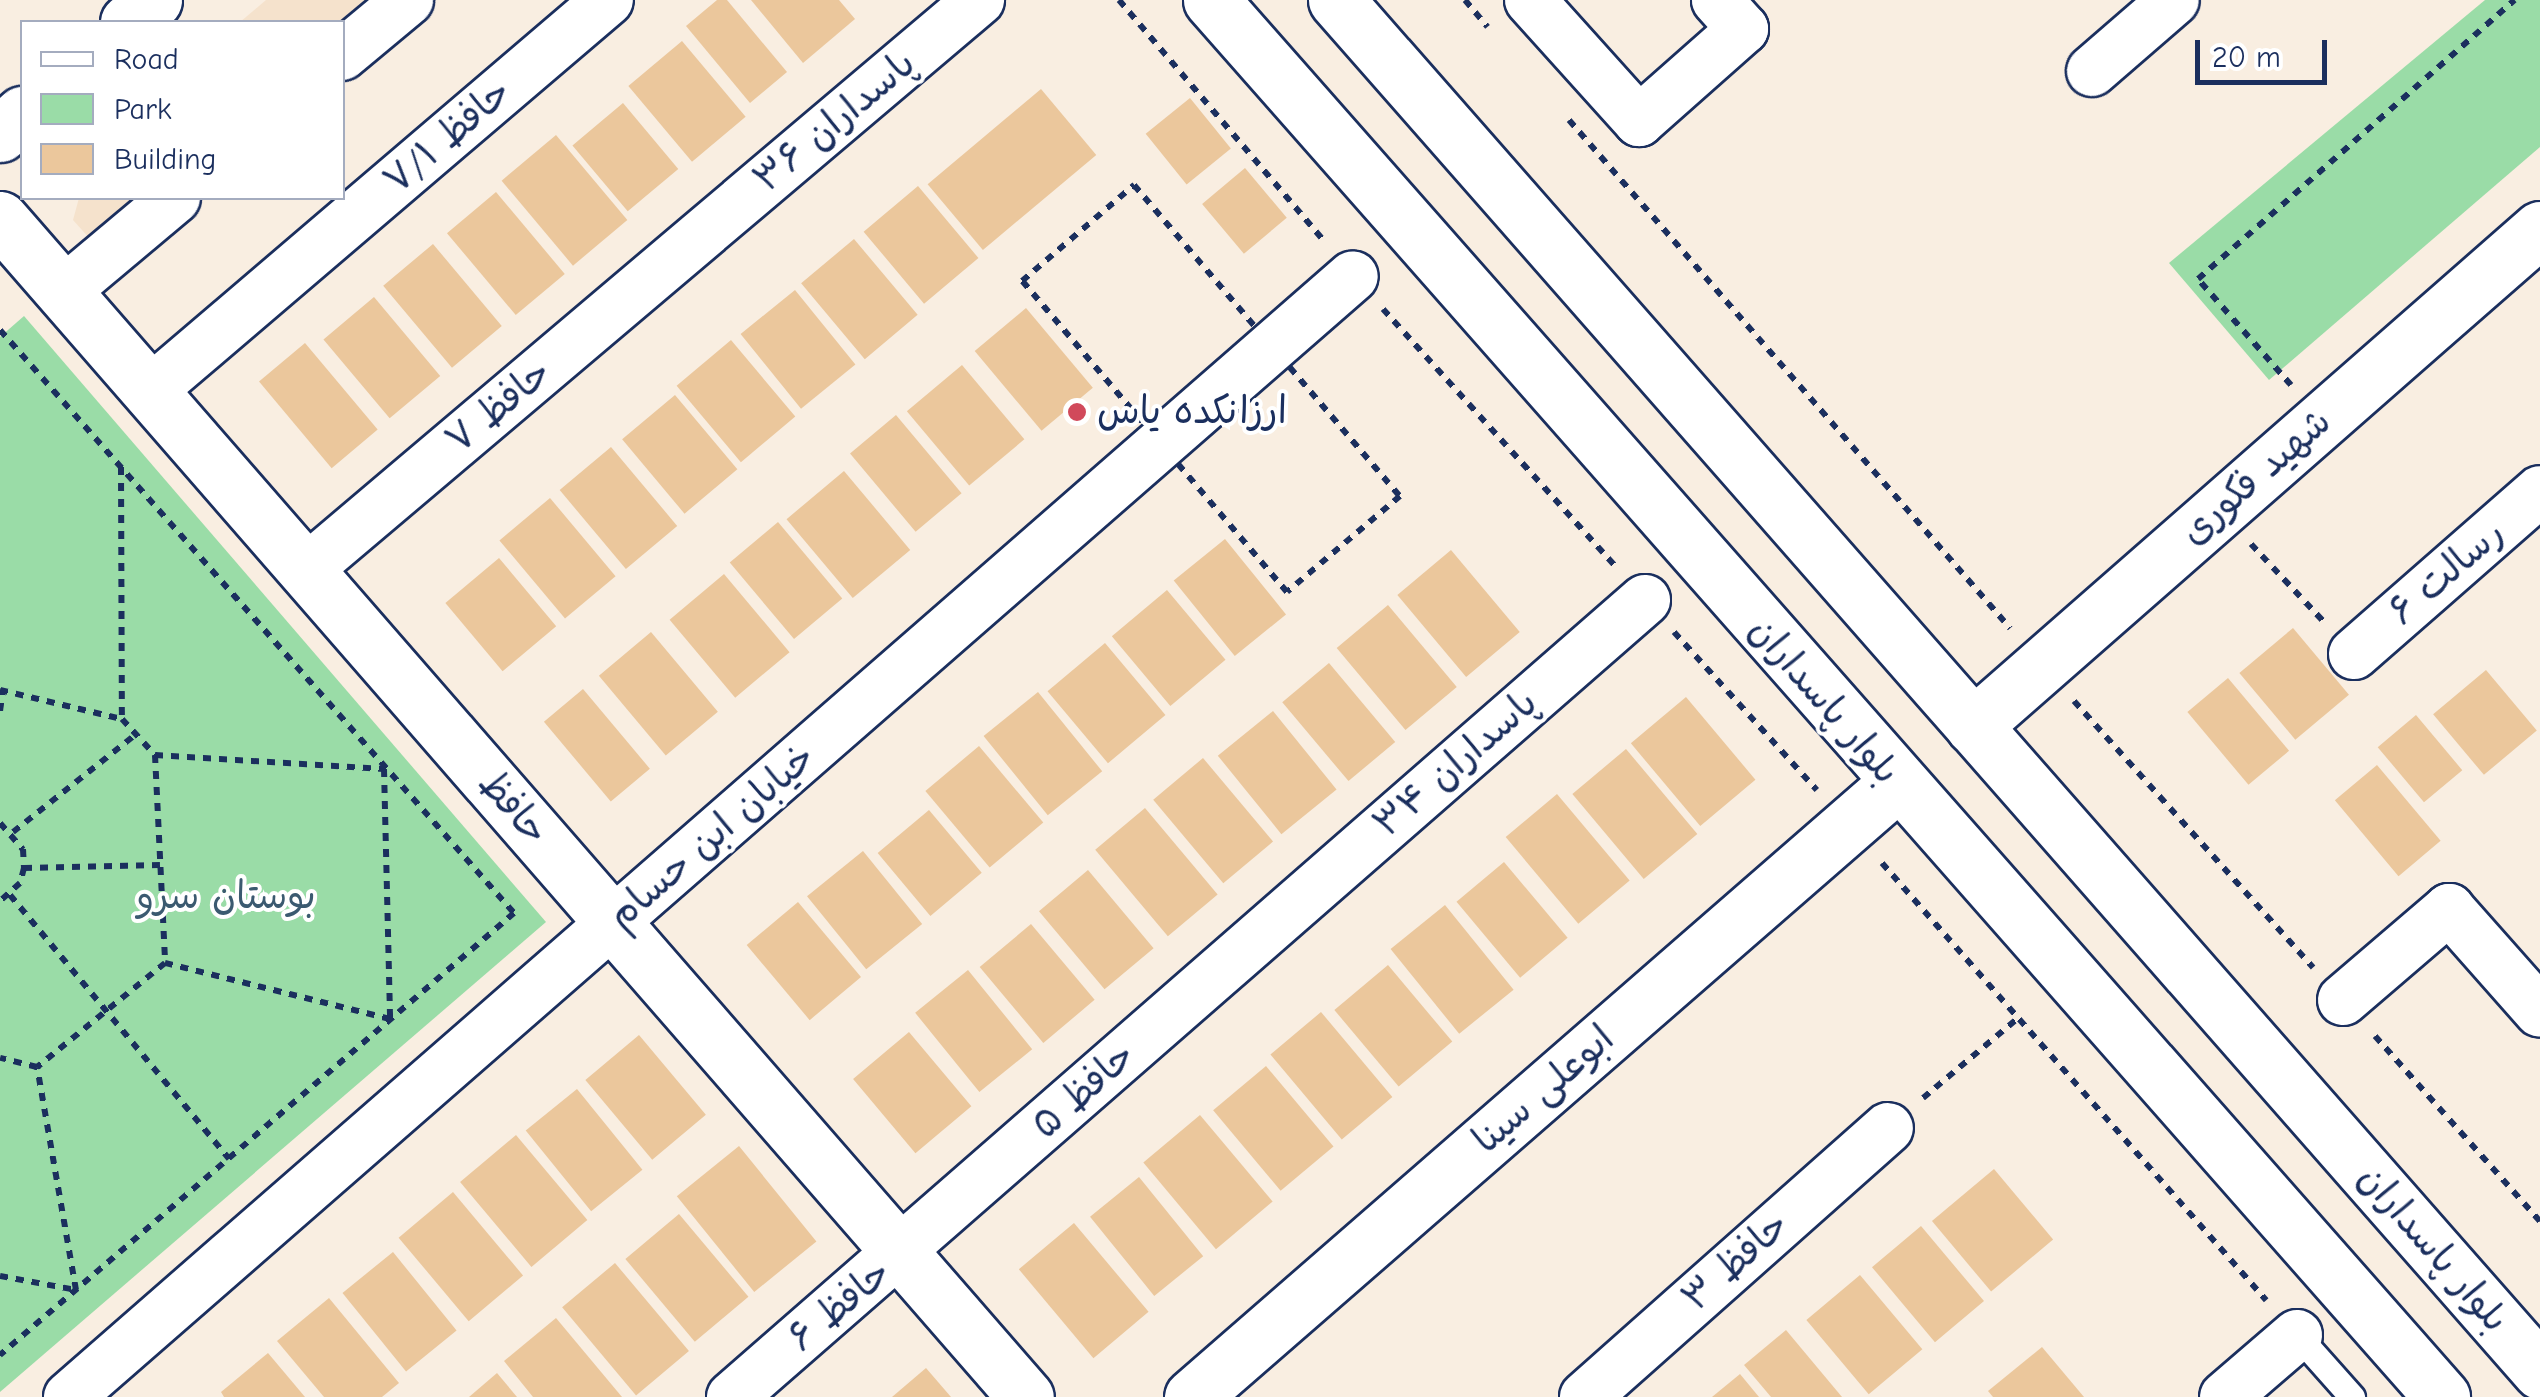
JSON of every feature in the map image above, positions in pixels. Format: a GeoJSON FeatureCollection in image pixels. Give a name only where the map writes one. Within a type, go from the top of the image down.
{"type":"FeatureCollection","features":[{"type":"Feature","properties":{"kind":"main road"},"geometry":{"type":"LineString","coordinates":[[130,20],[154,0]]}},
{"type":"Feature","properties":{"kind":"main road","name":"بلوار پاسداران"},"geometry":{"type":"LineString","coordinates":[[1210,0],[1896,784],[2442,1397]]}},
{"type":"Feature","properties":{"kind":"main road","name":"بلوار پاسداران"},"geometry":{"type":"LineString","coordinates":[[1336,0],[2540,1371]]}},
{"type":"Feature","properties":{"kind":"main road"},"geometry":{"type":"LineString","coordinates":[[0,134],[20,116]]}},
{"type":"Feature","properties":{"kind":"main road","name":"حافظ"},"geometry":{"type":"LineString","coordinates":[[0,219],[1026,1397]]}},
{"type":"Feature","properties":{"kind":"main road","name":"شهید فکوری"},"geometry":{"type":"LineString","coordinates":[[1972,726],[2540,229]]}},
{"type":"Feature","properties":{"kind":"main road","name":"ابوعلی سینا"},"geometry":{"type":"LineString","coordinates":[[1192,1397],[1896,784]]}},
{"type":"Feature","properties":{"kind":"street"},"geometry":{"type":"LineString","coordinates":[[345,53],[408,0]]}},
{"type":"Feature","properties":{"kind":"street","name":"حافظ ۷/۱"},"geometry":{"type":"LineString","coordinates":[[150,392],[608,0]]}},
{"type":"Feature","properties":{"kind":"street","name":"پاسداران ۳۶"},"geometry":{"type":"LineString","coordinates":[[691,243],[979,0]]}},
{"type":"Feature","properties":{"kind":"street"},"geometry":{"type":"LineString","coordinates":[[1530,0],[1639,122],[1743,30],[1717,0]]}},
{"type":"Feature","properties":{"kind":"street"},"geometry":{"type":"LineString","coordinates":[[2092,70],[2174,0]]}},
{"type":"Feature","properties":{"kind":"street"},"geometry":{"type":"LineString","coordinates":[[64,292],[173,200]]}},
{"type":"Feature","properties":{"kind":"street","name":"حافظ ۷"},"geometry":{"type":"LineString","coordinates":[[306,570],[691,243]]}},
{"type":"Feature","properties":{"kind":"street","name":"خیابان ابن حسام"},"geometry":{"type":"LineString","coordinates":[[69,1397],[1353,276]]}},
{"type":"Feature","properties":{"kind":"street","name":"رسالت ۶"},"geometry":{"type":"LineString","coordinates":[[2354,654],[2540,491]]}},
{"type":"Feature","properties":{"kind":"street","name":"پاسداران ۳۴"},"geometry":{"type":"LineString","coordinates":[[1267,928],[1645,600]]}},
{"type":"Feature","properties":{"kind":"street"},"geometry":{"type":"LineString","coordinates":[[2342,1000],[2449,910],[2540,1012]]}},
{"type":"Feature","properties":{"kind":"street","name":"حافظ ۵"},"geometry":{"type":"LineString","coordinates":[[902,1254],[1267,928]]}},
{"type":"Feature","properties":{"kind":"street","name":"حافظ ۳"},"geometry":{"type":"LineString","coordinates":[[1585,1397],[1888,1128]]}},
{"type":"Feature","properties":{"kind":"street","name":"حافظ ۶"},"geometry":{"type":"LineString","coordinates":[[732,1397],[902,1254]]}},
{"type":"Feature","properties":{"kind":"street"},"geometry":{"type":"LineString","coordinates":[[2225,1397],[2297,1335]]}},
{"type":"Feature","properties":{"kind":"lane"},"geometry":{"type":"LineString","coordinates":[[2297,1335],[2352,1397]]}},
{"type":"Feature","properties":{"kind":"path"},"geometry":{"type":"LineString","coordinates":[[1119,0],[1353,276],[1849,825],[2297,1335]]}},
{"type":"Feature","properties":{"kind":"path"},"geometry":{"type":"LineString","coordinates":[[1465,0],[1490,30]]}},
{"type":"Feature","properties":{"kind":"path"},"geometry":{"type":"LineString","coordinates":[[2322,420],[2198,279],[2514,0]]}},
{"type":"Feature","properties":{"kind":"path"},"geometry":{"type":"LineString","coordinates":[[1554,104],[2042,665],[2540,1222]]}},
{"type":"Feature","properties":{"kind":"path"},"geometry":{"type":"LineString","coordinates":[[1134,185],[1273,348],[1400,496],[1288,592],[1022,281],[1134,185]]}},
{"type":"Feature","properties":{"kind":"path"},"geometry":{"type":"LineString","coordinates":[[0,330],[514,913],[0,1355]]}},
{"type":"Feature","properties":{"kind":"path"},"geometry":{"type":"LineString","coordinates":[[121,467],[122,719]]}},
{"type":"Feature","properties":{"kind":"path"},"geometry":{"type":"LineString","coordinates":[[2219,510],[2354,654]]}},
{"type":"Feature","properties":{"kind":"path"},"geometry":{"type":"LineString","coordinates":[[0,710],[2,690],[122,719],[155,755],[166,963]]}},
{"type":"Feature","properties":{"kind":"path"},"geometry":{"type":"LineString","coordinates":[[13,832],[136,734]]}},
{"type":"Feature","properties":{"kind":"path"},"geometry":{"type":"LineString","coordinates":[[155,755],[384,770]]}},
{"type":"Feature","properties":{"kind":"path"},"geometry":{"type":"LineString","coordinates":[[384,770],[390,1019]]}},
{"type":"Feature","properties":{"kind":"path"},"geometry":{"type":"LineString","coordinates":[[0,823],[13,832],[24,868],[10,895],[0,901]]}},
{"type":"Feature","properties":{"kind":"path"},"geometry":{"type":"LineString","coordinates":[[24,868],[160,865]]}},
{"type":"Feature","properties":{"kind":"path"},"geometry":{"type":"LineString","coordinates":[[10,895],[229,1158]]}},
{"type":"Feature","properties":{"kind":"path"},"geometry":{"type":"LineString","coordinates":[[166,963],[390,1019]]}},
{"type":"Feature","properties":{"kind":"path"},"geometry":{"type":"LineString","coordinates":[[37,1068],[166,963]]}},
{"type":"Feature","properties":{"kind":"path"},"geometry":{"type":"LineString","coordinates":[[1888,1128],[2018,1018]]}},
{"type":"Feature","properties":{"kind":"path"},"geometry":{"type":"LineString","coordinates":[[0,1058],[37,1068]]}},
{"type":"Feature","properties":{"kind":"path"},"geometry":{"type":"LineString","coordinates":[[37,1068],[76,1290]]}},
{"type":"Feature","properties":{"kind":"path"},"geometry":{"type":"LineString","coordinates":[[0,1276],[76,1290]]}},
{"type":"Feature","properties":{"kind":"shaded area"},"geometry":{"type":"Polygon","coordinates":[[[266,0],[393,0],[345,21],[242,20],[266,0]]]}},
{"type":"Feature","properties":{"kind":"shaded area"},"geometry":{"type":"Polygon","coordinates":[[[78,200],[159,200],[100,250],[73,220],[78,200]]]}},
{"type":"Feature","properties":{"kind":"green space"},"geometry":{"type":"Polygon","coordinates":[[[2485,0],[2540,0],[2540,147],[2269,380],[2169,263],[2485,0]]]}},
{"type":"Feature","properties":{"kind":"green space","name":"بوستان سرو"},"geometry":{"type":"Polygon","coordinates":[[[24,316],[546,922],[0,1392],[0,337],[24,316]]]}},
{"type":"Feature","properties":{"kind":"building"},"geometry":{"type":"Polygon","coordinates":[[[717,0],[727,0],[787,72],[750,103],[686,26],[717,0]]]}},
{"type":"Feature","properties":{"kind":"building"},"geometry":{"type":"Polygon","coordinates":[[[751,0],[839,0],[855,19],[803,63],[751,0]]]}},
{"type":"Feature","properties":{"kind":"building"},"geometry":{"type":"Polygon","coordinates":[[[682,41],[746,117],[692,162],[628,86],[682,41]]]}},
{"type":"Feature","properties":{"kind":"building"},"geometry":{"type":"Polygon","coordinates":[[[1041,89],[1096,155],[983,250],[928,184],[1041,89]]]}},
{"type":"Feature","properties":{"kind":"building"},"geometry":{"type":"Polygon","coordinates":[[[1190,98],[1231,149],[1187,184],[1146,134],[1190,98]]]}},
{"type":"Feature","properties":{"kind":"building"},"geometry":{"type":"Polygon","coordinates":[[[623,103],[678,169],[628,211],[572,145],[623,103]]]}},
{"type":"Feature","properties":{"kind":"building"},"geometry":{"type":"Polygon","coordinates":[[[556,135],[627,220],[573,266],[502,181],[556,135]]]}},
{"type":"Feature","properties":{"kind":"building"},"geometry":{"type":"Polygon","coordinates":[[[1245,168],[1287,218],[1244,254],[1202,204],[1245,168]]]}},
{"type":"Feature","properties":{"kind":"building"},"geometry":{"type":"Polygon","coordinates":[[[918,186],[978,258],[924,304],[864,232],[918,186]]]}},
{"type":"Feature","properties":{"kind":"building"},"geometry":{"type":"Polygon","coordinates":[[[496,192],[565,274],[516,315],[447,233],[496,192]]]}},
{"type":"Feature","properties":{"kind":"building"},"geometry":{"type":"Polygon","coordinates":[[[854,239],[918,315],[865,359],[801,283],[854,239]]]}},
{"type":"Feature","properties":{"kind":"building"},"geometry":{"type":"Polygon","coordinates":[[[433,244],[502,326],[452,368],[383,286],[433,244]]]}},
{"type":"Feature","properties":{"kind":"building"},"geometry":{"type":"Polygon","coordinates":[[[795,290],[855,365],[801,409],[741,334],[795,290]]]}},
{"type":"Feature","properties":{"kind":"building"},"geometry":{"type":"Polygon","coordinates":[[[374,297],[440,376],[390,418],[323,339],[374,297]]]}},
{"type":"Feature","properties":{"kind":"building"},"geometry":{"type":"Polygon","coordinates":[[[1026,308],[1093,388],[1042,431],[975,351],[1026,308]]]}},
{"type":"Feature","properties":{"kind":"building"},"geometry":{"type":"Polygon","coordinates":[[[731,340],[795,417],[741,462],[677,386],[731,340]]]}},
{"type":"Feature","properties":{"kind":"building"},"geometry":{"type":"Polygon","coordinates":[[[305,343],[378,430],[332,468],[259,382],[305,343]]]}},
{"type":"Feature","properties":{"kind":"building"},"geometry":{"type":"Polygon","coordinates":[[[962,365],[1024,439],[969,486],[907,411],[962,365]]]}},
{"type":"Feature","properties":{"kind":"building"},"geometry":{"type":"Polygon","coordinates":[[[675,395],[737,469],[684,514],[622,439],[675,395]]]}},
{"type":"Feature","properties":{"kind":"building"},"geometry":{"type":"Polygon","coordinates":[[[896,415],[962,493],[916,532],[850,454],[896,415]]]}},
{"type":"Feature","properties":{"kind":"building"},"geometry":{"type":"Polygon","coordinates":[[[611,447],[677,526],[626,569],[560,490],[611,447]]]}},
{"type":"Feature","properties":{"kind":"building"},"geometry":{"type":"Polygon","coordinates":[[[844,471],[910,550],[853,598],[787,519],[844,471]]]}},
{"type":"Feature","properties":{"kind":"building"},"geometry":{"type":"Polygon","coordinates":[[[550,498],[616,576],[565,619],[499,540],[550,498]]]}},
{"type":"Feature","properties":{"kind":"building"},"geometry":{"type":"Polygon","coordinates":[[[778,522],[842,599],[794,639],[730,562],[778,522]]]}},
{"type":"Feature","properties":{"kind":"building"},"geometry":{"type":"Polygon","coordinates":[[[1225,539],[1286,614],[1235,656],[1174,581],[1225,539]]]}},
{"type":"Feature","properties":{"kind":"building"},"geometry":{"type":"Polygon","coordinates":[[[1451,550],[1520,632],[1466,677],[1397,595],[1451,550]]]}},
{"type":"Feature","properties":{"kind":"building"},"geometry":{"type":"Polygon","coordinates":[[[499,558],[556,626],[503,671],[445,603],[499,558]]]}},
{"type":"Feature","properties":{"kind":"building"},"geometry":{"type":"Polygon","coordinates":[[[724,574],[790,652],[735,698],[670,620],[724,574]]]}},
{"type":"Feature","properties":{"kind":"building"},"geometry":{"type":"Polygon","coordinates":[[[1167,590],[1225,660],[1170,706],[1112,636],[1167,590]]]}},
{"type":"Feature","properties":{"kind":"building"},"geometry":{"type":"Polygon","coordinates":[[[1388,605],[1457,687],[1405,730],[1337,648],[1388,605]]]}},
{"type":"Feature","properties":{"kind":"building"},"geometry":{"type":"Polygon","coordinates":[[[2293,628],[2349,695],[2295,740],[2239,673],[2293,628]]]}},
{"type":"Feature","properties":{"kind":"building"},"geometry":{"type":"Polygon","coordinates":[[[651,632],[718,712],[666,755],[599,676],[651,632]]]}},
{"type":"Feature","properties":{"kind":"building"},"geometry":{"type":"Polygon","coordinates":[[[1105,643],[1165,715],[1108,763],[1048,691],[1105,643]]]}},
{"type":"Feature","properties":{"kind":"building"},"geometry":{"type":"Polygon","coordinates":[[[1329,663],[1395,742],[1348,781],[1282,702],[1329,663]]]}},
{"type":"Feature","properties":{"kind":"building"},"geometry":{"type":"Polygon","coordinates":[[[2486,670],[2537,731],[2484,775],[2433,714],[2486,670]]]}},
{"type":"Feature","properties":{"kind":"building"},"geometry":{"type":"Polygon","coordinates":[[[2228,678],[2289,751],[2248,785],[2187,712],[2228,678]]]}},
{"type":"Feature","properties":{"kind":"building"},"geometry":{"type":"Polygon","coordinates":[[[583,689],[650,769],[611,801],[544,722],[583,689]]]}},
{"type":"Feature","properties":{"kind":"building"},"geometry":{"type":"Polygon","coordinates":[[[1038,692],[1102,771],[1048,815],[984,736],[1038,692]]]}},
{"type":"Feature","properties":{"kind":"building"},"geometry":{"type":"Polygon","coordinates":[[[1686,697],[1755,780],[1700,826],[1631,743],[1686,697]]]}},
{"type":"Feature","properties":{"kind":"building"},"geometry":{"type":"Polygon","coordinates":[[[1273,711],[1337,789],[1281,834],[1218,756],[1273,711]]]}},
{"type":"Feature","properties":{"kind":"building"},"geometry":{"type":"Polygon","coordinates":[[[2416,715],[2462,770],[2424,802],[2378,747],[2416,715]]]}},
{"type":"Feature","properties":{"kind":"building"},"geometry":{"type":"Polygon","coordinates":[[[979,746],[1043,823],[990,868],[925,791],[979,746]]]}},
{"type":"Feature","properties":{"kind":"building"},"geometry":{"type":"Polygon","coordinates":[[[1626,749],[1697,834],[1644,879],[1572,794],[1626,749]]]}},
{"type":"Feature","properties":{"kind":"building"},"geometry":{"type":"Polygon","coordinates":[[[1203,758],[1273,841],[1223,883],[1153,800],[1203,758]]]}},
{"type":"Feature","properties":{"kind":"building"},"geometry":{"type":"Polygon","coordinates":[[[2377,765],[2441,841],[2399,876],[2335,800],[2377,765]]]}},
{"type":"Feature","properties":{"kind":"building"},"geometry":{"type":"Polygon","coordinates":[[[1557,794],[1630,881],[1578,924],[1506,837],[1557,794]]]}},
{"type":"Feature","properties":{"kind":"building"},"geometry":{"type":"Polygon","coordinates":[[[1145,808],[1218,895],[1168,936],[1095,850],[1145,808]]]}},
{"type":"Feature","properties":{"kind":"building"},"geometry":{"type":"Polygon","coordinates":[[[929,810],[982,873],[930,916],[878,853],[929,810]]]}},
{"type":"Feature","properties":{"kind":"building"},"geometry":{"type":"Polygon","coordinates":[[[863,851],[922,924],[866,969],[807,896],[863,851]]]}},
{"type":"Feature","properties":{"kind":"building"},"geometry":{"type":"Polygon","coordinates":[[[1504,862],[1568,938],[1520,978],[1457,902],[1504,862]]]}},
{"type":"Feature","properties":{"kind":"building"},"geometry":{"type":"Polygon","coordinates":[[[1088,870],[1154,948],[1105,989],[1039,911],[1088,870]]]}},
{"type":"Feature","properties":{"kind":"building"},"geometry":{"type":"Polygon","coordinates":[[[798,902],[861,977],[810,1020],[747,945],[798,902]]]}},
{"type":"Feature","properties":{"kind":"building"},"geometry":{"type":"Polygon","coordinates":[[[1445,905],[1514,990],[1459,1034],[1391,949],[1445,905]]]}},
{"type":"Feature","properties":{"kind":"building"},"geometry":{"type":"Polygon","coordinates":[[[1031,924],[1095,1000],[1043,1043],[980,967],[1031,924]]]}},
{"type":"Feature","properties":{"kind":"building"},"geometry":{"type":"Polygon","coordinates":[[[1388,965],[1452,1042],[1399,1087],[1334,1010],[1388,965]]]}},
{"type":"Feature","properties":{"kind":"building"},"geometry":{"type":"Polygon","coordinates":[[[968,970],[1032,1049],[979,1092],[915,1013],[968,970]]]}},
{"type":"Feature","properties":{"kind":"building"},"geometry":{"type":"Polygon","coordinates":[[[1321,1012],[1392,1097],[1342,1139],[1270,1054],[1321,1012]]]}},
{"type":"Feature","properties":{"kind":"building"},"geometry":{"type":"Polygon","coordinates":[[[909,1032],[971,1106],[915,1153],[853,1079],[909,1032]]]}},
{"type":"Feature","properties":{"kind":"building"},"geometry":{"type":"Polygon","coordinates":[[[639,1035],[706,1115],[652,1160],[585,1080],[639,1035]]]}},
{"type":"Feature","properties":{"kind":"building"},"geometry":{"type":"Polygon","coordinates":[[[1266,1066],[1333,1146],[1281,1191],[1213,1110],[1266,1066]]]}},
{"type":"Feature","properties":{"kind":"building"},"geometry":{"type":"Polygon","coordinates":[[[577,1089],[642,1170],[591,1211],[526,1131],[577,1089]]]}},
{"type":"Feature","properties":{"kind":"building"},"geometry":{"type":"Polygon","coordinates":[[[1200,1115],[1273,1202],[1216,1249],[1143,1163],[1200,1115]]]}},
{"type":"Feature","properties":{"kind":"building"},"geometry":{"type":"Polygon","coordinates":[[[516,1135],[587,1220],[531,1267],[460,1182],[516,1135]]]}},
{"type":"Feature","properties":{"kind":"building"},"geometry":{"type":"Polygon","coordinates":[[[739,1146],[816,1242],[754,1292],[677,1196],[739,1146]]]}},
{"type":"Feature","properties":{"kind":"building"},"geometry":{"type":"Polygon","coordinates":[[[1994,1169],[2053,1239],[1991,1292],[1932,1221],[1994,1169]]]}},
{"type":"Feature","properties":{"kind":"building"},"geometry":{"type":"Polygon","coordinates":[[[1139,1177],[1203,1256],[1154,1296],[1090,1217],[1139,1177]]]}},
{"type":"Feature","properties":{"kind":"building"},"geometry":{"type":"Polygon","coordinates":[[[453,1192],[523,1275],[469,1321],[399,1238],[453,1192]]]}},
{"type":"Feature","properties":{"kind":"building"},"geometry":{"type":"Polygon","coordinates":[[[679,1214],[748,1297],[695,1342],[625,1259],[679,1214]]]}},
{"type":"Feature","properties":{"kind":"building"},"geometry":{"type":"Polygon","coordinates":[[[1074,1223],[1149,1312],[1093,1358],[1019,1269],[1074,1223]]]}},
{"type":"Feature","properties":{"kind":"building"},"geometry":{"type":"Polygon","coordinates":[[[1921,1226],[1984,1301],[1935,1342],[1872,1267],[1921,1226]]]}},
{"type":"Feature","properties":{"kind":"building"},"geometry":{"type":"Polygon","coordinates":[[[393,1252],[457,1330],[406,1371],[342,1293],[393,1252]]]}},
{"type":"Feature","properties":{"kind":"building"},"geometry":{"type":"Polygon","coordinates":[[[615,1263],[689,1351],[636,1395],[562,1307],[615,1263]]]}},
{"type":"Feature","properties":{"kind":"building"},"geometry":{"type":"Polygon","coordinates":[[[1860,1275],[1922,1349],[1869,1394],[1806,1320],[1860,1275]]]}},
{"type":"Feature","properties":{"kind":"building"},"geometry":{"type":"Polygon","coordinates":[[[329,1298],[399,1383],[382,1397],[324,1397],[277,1341],[329,1298]]]}},
{"type":"Feature","properties":{"kind":"building"},"geometry":{"type":"Polygon","coordinates":[[[556,1318],[622,1397],[533,1397],[504,1361],[556,1318]]]}},
{"type":"Feature","properties":{"kind":"building"},"geometry":{"type":"Polygon","coordinates":[[[1786,1330],[1842,1397],[1771,1397],[1744,1365],[1786,1330]]]}},
{"type":"Feature","properties":{"kind":"building"},"geometry":{"type":"Polygon","coordinates":[[[2042,1347],[2084,1397],[1993,1397],[1988,1391],[2042,1347]]]}},
{"type":"Feature","properties":{"kind":"building"},"geometry":{"type":"Polygon","coordinates":[[[268,1353],[305,1397],[224,1397],[221,1392],[268,1353]]]}},
{"type":"Feature","properties":{"kind":"building"},"geometry":{"type":"Polygon","coordinates":[[[926,1368],[951,1397],[892,1397],[926,1368]]]}},
{"type":"Feature","properties":{"kind":"building"},"geometry":{"type":"Polygon","coordinates":[[[497,1373],[517,1397],[469,1397],[497,1373]]]}},
{"type":"Feature","properties":{"kind":"building"},"geometry":{"type":"Polygon","coordinates":[[[1740,1374],[1759,1397],[1712,1397],[1740,1374]]]}},
{"type":"Feature","properties":{"kind":"place","name":"ارزانکده یاس"},"geometry":{"type":"Point","coordinates":[1077,412]}}]}
